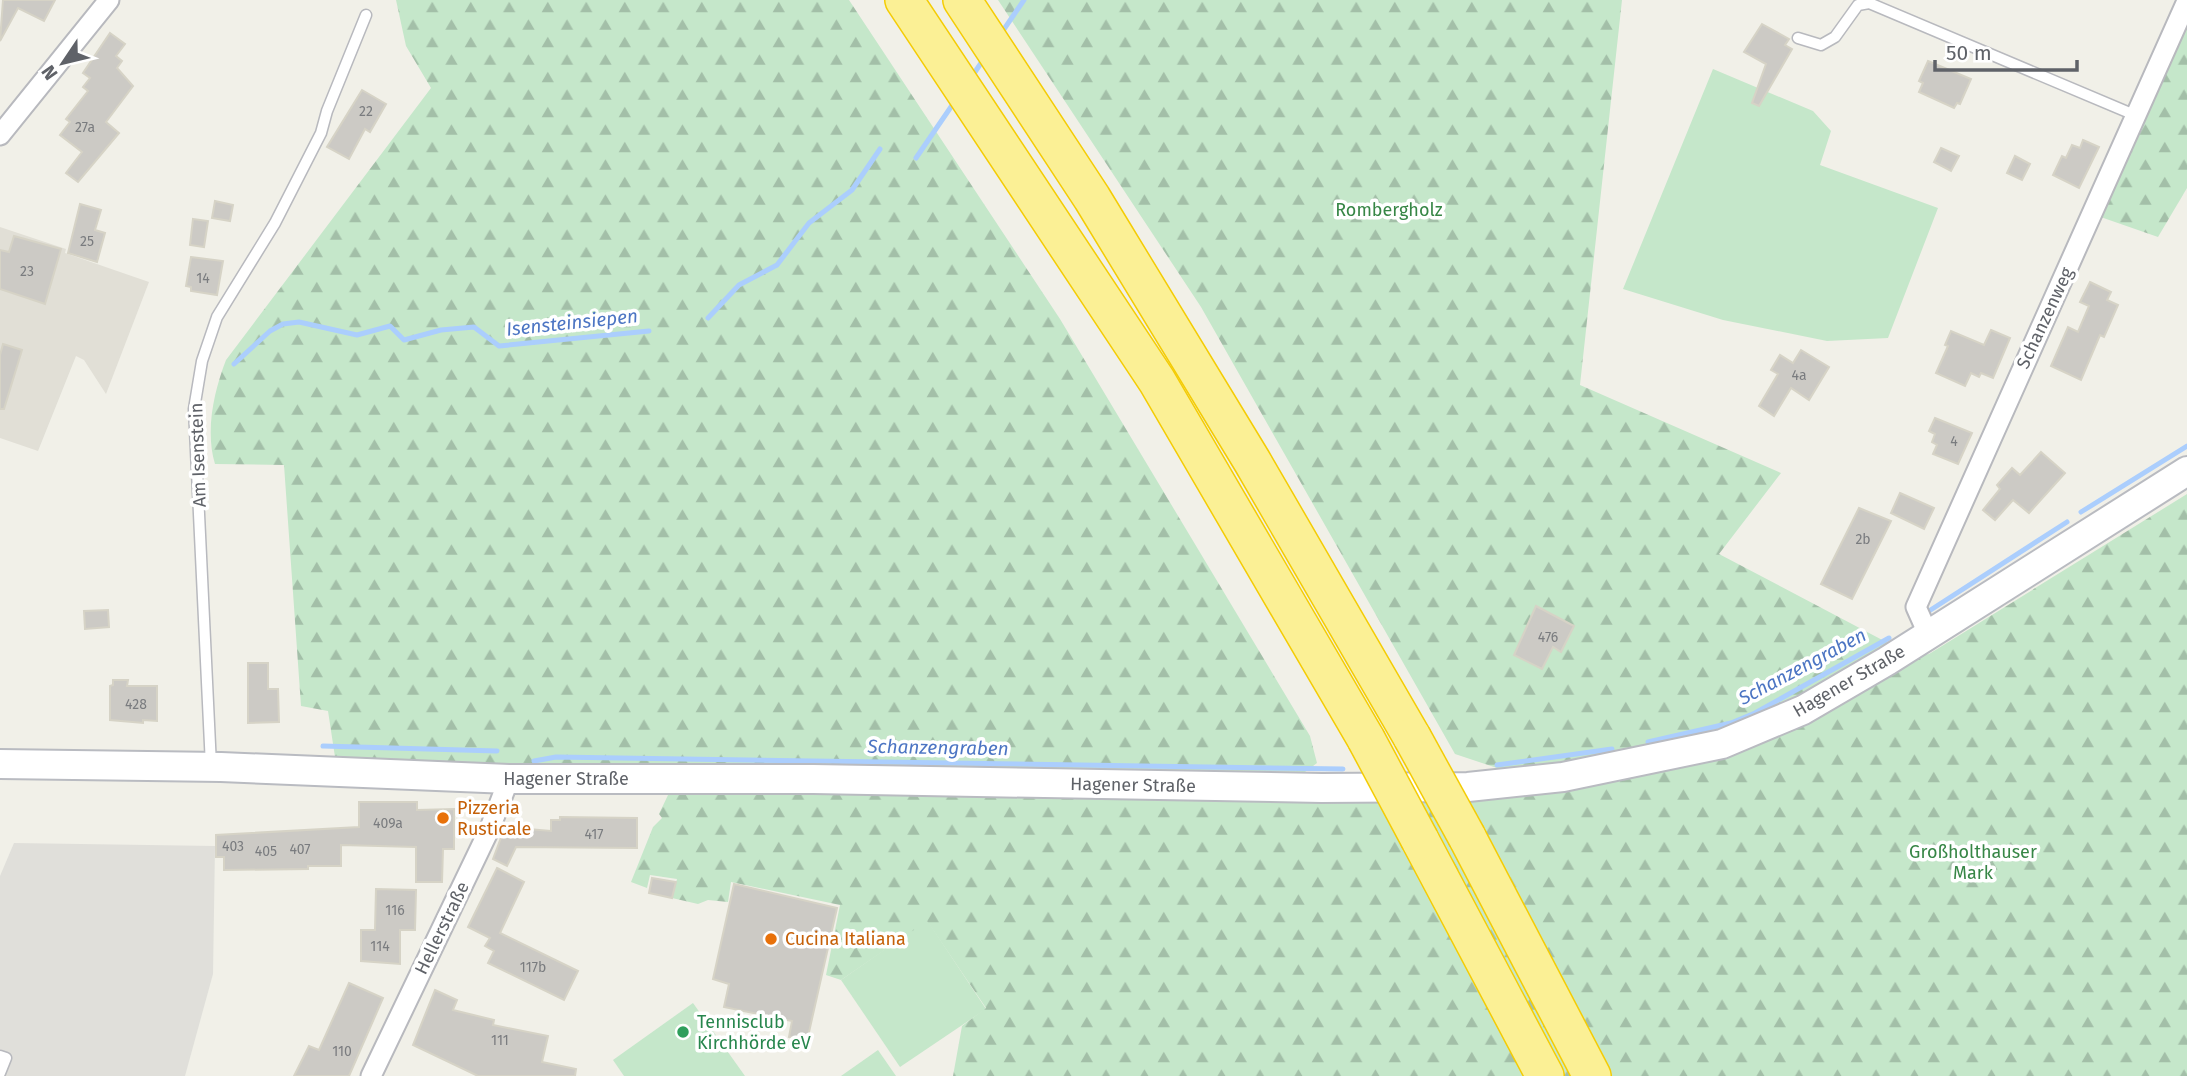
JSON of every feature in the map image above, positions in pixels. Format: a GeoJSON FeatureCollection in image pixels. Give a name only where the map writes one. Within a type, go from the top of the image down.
{"type":"FeatureCollection","features":[{"type":"Feature","properties":{"kind":"highway"},"geometry":{"type":"LineString","coordinates":[[904,0],[1164,392],[1366,739],[1545,1076]]}},
{"type":"Feature","properties":{"kind":"highway"},"geometry":{"type":"LineString","coordinates":[[962,0],[1091,198],[1252,461],[1412,737],[1591,1076]]}},
{"type":"Feature","properties":{"kind":"main road","name":"Hagener Straße"},"geometry":{"type":"LineString","coordinates":[[0,764],[211,766],[509,779],[813,779],[1322,789],[1468,786],[1536,780],[1722,744],[1804,710],[2187,471]]}},
{"type":"Feature","properties":{"kind":"street"},"geometry":{"type":"LineString","coordinates":[[0,135],[109,0]]}},
{"type":"Feature","properties":{"kind":"street","name":"Schanzenweg"},"geometry":{"type":"LineString","coordinates":[[1928,634],[1916,607],[2187,1]]}},
{"type":"Feature","properties":{"kind":"street","name":"Hellerstraße"},"geometry":{"type":"LineString","coordinates":[[371,1076],[490,828],[509,779]]}},
{"type":"Feature","properties":{"kind":"lane"},"geometry":{"type":"LineString","coordinates":[[1798,38],[1821,44],[1835,37],[1858,5],[1869,3],[2137,116]]}},
{"type":"Feature","properties":{"kind":"lane","name":"Am Isenstein"},"geometry":{"type":"LineString","coordinates":[[211,766],[194,409],[202,360],[217,317],[275,223],[321,133],[327,111],[366,15]]}},
{"type":"Feature","properties":{"kind":"lane"},"geometry":{"type":"LineString","coordinates":[[0,1056],[6,1058],[0,1073]]}},
{"type":"Feature","properties":{"kind":"shaded area"},"geometry":{"type":"Polygon","coordinates":[[[0,227],[66,249],[65,253],[149,282],[106,394],[84,360],[76,356],[38,451],[0,438],[0,227]]]}},
{"type":"Feature","properties":{"kind":"shaded area"},"geometry":{"type":"Polygon","coordinates":[[[14,843],[215,846],[213,974],[185,1076],[0,1076],[0,876],[14,843]]]}},
{"type":"Feature","properties":{"kind":"green space"},"geometry":{"type":"Polygon","coordinates":[[[396,0],[849,0],[1060,319],[1310,736],[1317,763],[1305,772],[843,766],[550,769],[335,757],[328,711],[301,706],[284,465],[215,464],[211,425],[218,385],[226,360],[431,88],[406,46],[396,0]]]}},
{"type":"Feature","properties":{"kind":"green space","name":"Rombergholz"},"geometry":{"type":"Polygon","coordinates":[[[998,0],[1622,0],[1580,385],[1781,473],[1719,554],[1888,643],[1811,693],[1738,723],[1615,755],[1549,766],[1503,770],[1455,754],[1201,307],[998,0]]]}},
{"type":"Feature","properties":{"kind":"green space"},"geometry":{"type":"Polygon","coordinates":[[[2187,1],[2187,188],[2158,237],[2092,214],[2187,1]]]}},
{"type":"Feature","properties":{"kind":"green space"},"geometry":{"type":"Polygon","coordinates":[[[1713,69],[1813,111],[1831,131],[1820,165],[1938,208],[1888,338],[1827,341],[1723,320],[1623,289],[1713,69]]]}},
{"type":"Feature","properties":{"kind":"green space","name":"Großholthauser Mark"},"geometry":{"type":"Polygon","coordinates":[[[2187,494],[2187,1076],[953,1076],[962,1026],[986,1008],[927,921],[841,980],[826,975],[840,905],[731,882],[728,902],[708,900],[698,904],[672,898],[677,879],[650,875],[647,888],[631,882],[653,827],[662,818],[659,814],[668,795],[813,779],[1468,787],[1722,744],[1887,661],[1929,654],[2187,494]]]}},
{"type":"Feature","properties":{"kind":"green space"},"geometry":{"type":"Polygon","coordinates":[[[927,920],[986,1009],[900,1067],[841,980],[927,920]]]}},
{"type":"Feature","properties":{"kind":"green space","name":"Tennisclub Kirchhörde eV"},"geometry":{"type":"Polygon","coordinates":[[[693,1003],[745,1076],[624,1076],[613,1060],[693,1003]]]}},
{"type":"Feature","properties":{"kind":"green space"},"geometry":{"type":"Polygon","coordinates":[[[878,1050],[896,1076],[841,1076],[878,1050]]]}},
{"type":"Feature","properties":{"kind":"building"},"geometry":{"type":"Polygon","coordinates":[[[3,0],[55,0],[44,21],[18,8],[0,41],[3,0]]]}},
{"type":"Feature","properties":{"kind":"building"},"geometry":{"type":"Polygon","coordinates":[[[1762,24],[1789,39],[1785,45],[1792,49],[1759,106],[1752,103],[1766,64],[1744,52],[1762,24]]]}},
{"type":"Feature","properties":{"kind":"building"},"geometry":{"type":"Polygon","coordinates":[[[110,33],[125,44],[116,56],[122,61],[117,68],[133,86],[106,122],[119,133],[78,182],[66,173],[82,152],[60,135],[70,122],[66,119],[88,91],[83,87],[90,78],[83,73],[110,33]]]}},
{"type":"Feature","properties":{"kind":"building"},"geometry":{"type":"Polygon","coordinates":[[[1928,61],[1971,79],[1960,104],[1957,103],[1954,108],[1919,92],[1923,83],[1919,81],[1928,61]]]}},
{"type":"Feature","properties":{"kind":"building"},"geometry":{"type":"Polygon","coordinates":[[[362,90],[386,104],[370,132],[365,129],[349,159],[327,147],[362,90]]]}},
{"type":"Feature","properties":{"kind":"building"},"geometry":{"type":"Polygon","coordinates":[[[2083,140],[2099,147],[2079,188],[2053,175],[2062,156],[2066,158],[2072,145],[2080,148],[2083,140]]]}},
{"type":"Feature","properties":{"kind":"building"},"geometry":{"type":"Polygon","coordinates":[[[1941,148],[1959,156],[1951,171],[1934,162],[1941,148]]]}},
{"type":"Feature","properties":{"kind":"building"},"geometry":{"type":"Polygon","coordinates":[[[2015,156],[2030,164],[2022,180],[2007,173],[2015,156]]]}},
{"type":"Feature","properties":{"kind":"building"},"geometry":{"type":"Polygon","coordinates":[[[215,201],[233,205],[230,221],[212,218],[215,201]]]}},
{"type":"Feature","properties":{"kind":"building"},"geometry":{"type":"Polygon","coordinates":[[[80,204],[101,210],[95,230],[105,233],[97,262],[68,253],[80,204]]]}},
{"type":"Feature","properties":{"kind":"building"},"geometry":{"type":"Polygon","coordinates":[[[193,219],[208,221],[204,247],[190,245],[193,219]]]}},
{"type":"Feature","properties":{"kind":"building"},"geometry":{"type":"Polygon","coordinates":[[[14,236],[61,249],[45,304],[0,289],[0,250],[9,252],[14,236]]]}},
{"type":"Feature","properties":{"kind":"building"},"geometry":{"type":"Polygon","coordinates":[[[191,257],[223,261],[217,295],[191,291],[191,287],[186,286],[191,257]]]}},
{"type":"Feature","properties":{"kind":"building"},"geometry":{"type":"Polygon","coordinates":[[[2090,282],[2111,292],[2107,300],[2118,305],[2104,337],[2100,335],[2081,380],[2051,366],[2068,327],[2078,332],[2089,306],[2080,302],[2090,282]]]}},
{"type":"Feature","properties":{"kind":"building"},"geometry":{"type":"Polygon","coordinates":[[[1991,330],[2010,338],[1993,378],[1981,373],[1979,377],[1971,373],[1965,386],[1936,373],[1948,346],[1945,345],[1951,331],[1984,345],[1991,330]]]}},
{"type":"Feature","properties":{"kind":"building"},"geometry":{"type":"Polygon","coordinates":[[[3,344],[22,350],[4,409],[0,409],[0,355],[3,344]]]}},
{"type":"Feature","properties":{"kind":"building"},"geometry":{"type":"Polygon","coordinates":[[[1801,350],[1829,367],[1809,400],[1791,388],[1774,416],[1759,406],[1778,374],[1771,370],[1780,355],[1793,363],[1801,350]]]}},
{"type":"Feature","properties":{"kind":"building"},"geometry":{"type":"Polygon","coordinates":[[[1935,418],[1972,433],[1958,464],[1933,454],[1937,445],[1932,442],[1935,434],[1929,431],[1935,418]]]}},
{"type":"Feature","properties":{"kind":"building"},"geometry":{"type":"Polygon","coordinates":[[[2041,452],[2065,473],[2029,513],[2013,500],[1995,520],[1983,510],[2000,489],[1997,485],[2012,468],[2020,475],[2041,452]]]}},
{"type":"Feature","properties":{"kind":"building"},"geometry":{"type":"Polygon","coordinates":[[[1900,493],[1934,508],[1924,529],[1891,513],[1900,493]]]}},
{"type":"Feature","properties":{"kind":"building"},"geometry":{"type":"Polygon","coordinates":[[[1859,508],[1891,521],[1852,599],[1821,584],[1859,508]]]}},
{"type":"Feature","properties":{"kind":"building"},"geometry":{"type":"Polygon","coordinates":[[[1536,606],[1574,626],[1561,652],[1553,647],[1542,669],[1514,655],[1536,606]]]}},
{"type":"Feature","properties":{"kind":"building"},"geometry":{"type":"Polygon","coordinates":[[[108,610],[109,627],[85,629],[84,611],[108,610]]]}},
{"type":"Feature","properties":{"kind":"building"},"geometry":{"type":"Polygon","coordinates":[[[248,663],[268,663],[268,689],[278,689],[279,722],[248,723],[248,663]]]}},
{"type":"Feature","properties":{"kind":"building"},"geometry":{"type":"Polygon","coordinates":[[[113,680],[128,680],[127,686],[157,686],[157,721],[143,720],[143,723],[110,720],[110,686],[113,685],[113,680]]]}},
{"type":"Feature","properties":{"kind":"building"},"geometry":{"type":"Polygon","coordinates":[[[359,802],[417,802],[417,810],[454,809],[454,849],[443,849],[442,882],[416,882],[416,847],[341,845],[341,866],[308,866],[308,869],[224,870],[224,857],[216,857],[216,835],[359,827],[359,802]]]}},
{"type":"Feature","properties":{"kind":"building"},"geometry":{"type":"Polygon","coordinates":[[[560,817],[637,818],[637,848],[516,847],[507,866],[493,859],[505,827],[551,831],[551,820],[560,820],[560,817]]]}},
{"type":"Feature","properties":{"kind":"building"},"geometry":{"type":"Polygon","coordinates":[[[497,868],[524,882],[500,933],[578,971],[564,1000],[488,963],[494,951],[485,946],[490,938],[468,927],[497,868]]]}},
{"type":"Feature","properties":{"kind":"building"},"geometry":{"type":"Polygon","coordinates":[[[652,878],[676,882],[672,898],[649,893],[652,878]]]}},
{"type":"Feature","properties":{"kind":"building"},"geometry":{"type":"Polygon","coordinates":[[[734,884],[837,908],[807,1041],[789,1037],[792,1021],[724,1007],[729,984],[713,979],[734,884]]]}},
{"type":"Feature","properties":{"kind":"building"},"geometry":{"type":"Polygon","coordinates":[[[376,889],[416,890],[415,930],[400,930],[400,964],[361,961],[361,930],[375,930],[376,889]]]}},
{"type":"Feature","properties":{"kind":"building"},"geometry":{"type":"Polygon","coordinates":[[[349,983],[383,998],[349,1076],[294,1076],[309,1046],[319,1050],[349,983]]]}},
{"type":"Feature","properties":{"kind":"building"},"geometry":{"type":"Polygon","coordinates":[[[435,990],[457,1000],[453,1010],[494,1020],[493,1025],[548,1036],[542,1062],[576,1069],[575,1076],[478,1076],[413,1045],[435,990]]]}},
{"type":"Feature","properties":{"kind":"waterway","name":"Isensteinsiepen"},"geometry":{"type":"LineString","coordinates":[[1000,35],[1024,0]]}},
{"type":"Feature","properties":{"kind":"waterway","name":"Isensteinsiepen"},"geometry":{"type":"LineString","coordinates":[[971,78],[985,57]]}},
{"type":"Feature","properties":{"kind":"waterway","name":"Isensteinsiepen"},"geometry":{"type":"LineString","coordinates":[[916,158],[955,101]]}},
{"type":"Feature","properties":{"kind":"waterway","name":"Isensteinsiepen"},"geometry":{"type":"LineString","coordinates":[[708,318],[739,285],[777,265],[809,223],[852,190],[880,149]]}},
{"type":"Feature","properties":{"kind":"waterway","name":"Isensteinsiepen"},"geometry":{"type":"LineString","coordinates":[[234,364],[270,331],[283,324],[299,322],[357,335],[390,326],[404,340],[441,330],[474,327],[499,346],[649,331]]}},
{"type":"Feature","properties":{"kind":"waterway","name":"Schanzengraben"},"geometry":{"type":"LineString","coordinates":[[2081,512],[2187,446]]}},
{"type":"Feature","properties":{"kind":"waterway","name":"Schanzengraben"},"geometry":{"type":"LineString","coordinates":[[1929,611],[2067,522]]}},
{"type":"Feature","properties":{"kind":"waterway","name":"Schanzengraben"},"geometry":{"type":"LineString","coordinates":[[1648,742],[1731,723],[1755,713],[1889,638]]}},
{"type":"Feature","properties":{"kind":"waterway","name":"Schanzengraben"},"geometry":{"type":"LineString","coordinates":[[323,746],[497,751]]}},
{"type":"Feature","properties":{"kind":"waterway","name":"Schanzengraben"},"geometry":{"type":"LineString","coordinates":[[1497,765],[1612,749]]}},
{"type":"Feature","properties":{"kind":"waterway","name":"Schanzengraben"},"geometry":{"type":"LineString","coordinates":[[534,761],[556,757],[1343,769]]}},
{"type":"Feature","properties":{"kind":"place","name":"Pizzeria Rusticale"},"geometry":{"type":"Point","coordinates":[443,818]}},
{"type":"Feature","properties":{"kind":"place","name":"Cucina Italiana"},"geometry":{"type":"Point","coordinates":[771,939]}},
{"type":"Feature","properties":{"kind":"place","name":"Tennisclub Kirchhörde eV"},"geometry":{"type":"Point","coordinates":[683,1032]}}]}
